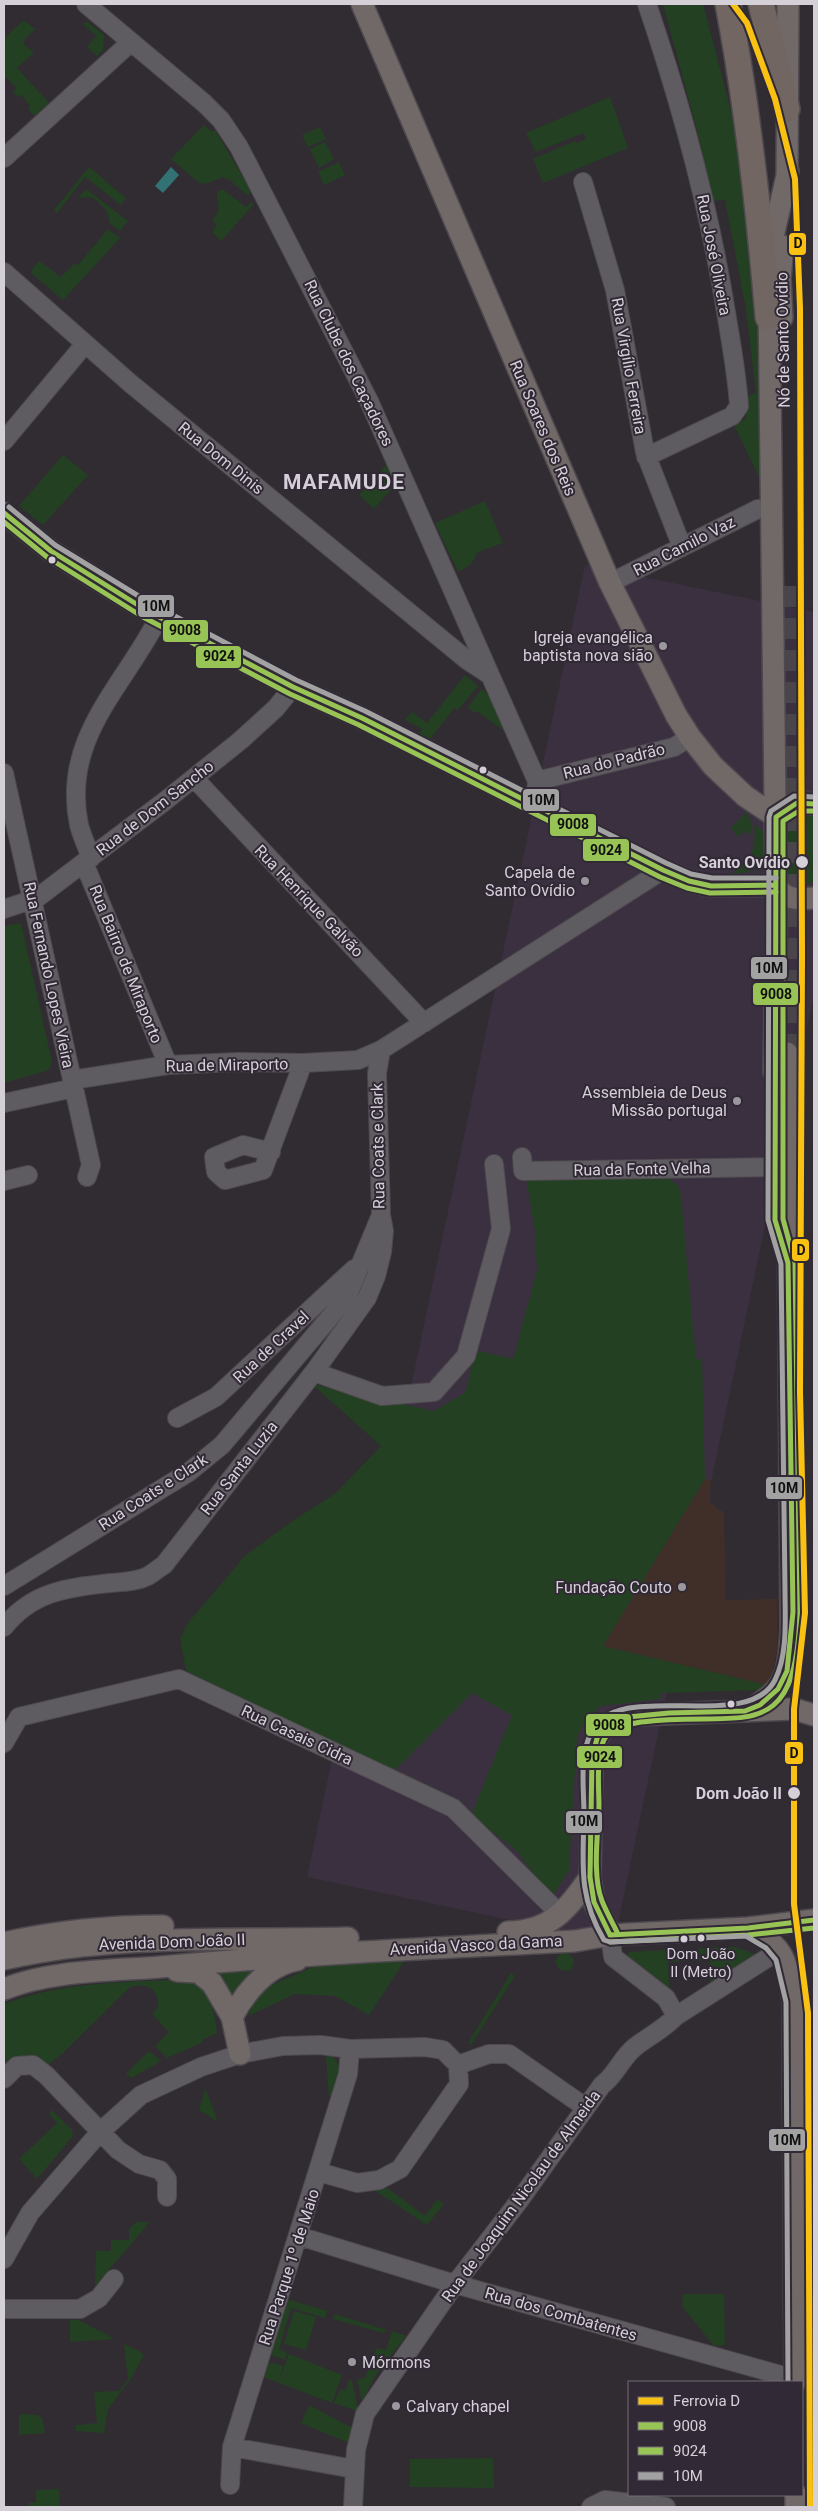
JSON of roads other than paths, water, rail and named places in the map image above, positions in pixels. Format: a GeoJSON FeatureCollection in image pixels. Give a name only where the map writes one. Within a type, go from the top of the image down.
{"type":"FeatureCollection","features":[{"type":"Feature","properties":{"kind":"highway"},"geometry":{"type":"LineString","coordinates":[[728,4],[742,72],[755,169],[768,317]]}},
{"type":"Feature","properties":{"kind":"highway"},"geometry":{"type":"LineString","coordinates":[[761,4],[787,109]]}},
{"type":"Feature","properties":{"kind":"main road","name":"Rua Soares dos Reis"},"geometry":{"type":"LineString","coordinates":[[362,4],[610,583],[676,715],[690,737],[713,766],[745,796],[776,817]]}},
{"type":"Feature","properties":{"kind":"main road","name":"Nó de Santo Ovídio"},"geometry":{"type":"LineString","coordinates":[[786,586],[780,279],[788,171],[788,4]]}},
{"type":"Feature","properties":{"kind":"main road"},"geometry":{"type":"LineString","coordinates":[[788,171],[772,241],[768,317],[777,886],[775,1220],[788,1263]]}},
{"type":"Feature","properties":{"kind":"main road"},"geometry":{"type":"LineString","coordinates":[[4,513],[51,552],[94,580],[159,617],[293,687],[362,718],[663,870],[689,881],[711,886],[777,886],[793,899],[814,898]]}},
{"type":"Feature","properties":{"kind":"main road"},"geometry":{"type":"LineString","coordinates":[[776,817],[797,803],[814,804]]}},
{"type":"Feature","properties":{"kind":"main road"},"geometry":{"type":"LineString","coordinates":[[747,1711],[769,1699],[781,1684],[790,1645],[791,1402],[787,1052]]}},
{"type":"Feature","properties":{"kind":"main road"},"geometry":{"type":"LineString","coordinates":[[610,1935],[594,1902],[590,1877],[592,1757],[594,1743],[602,1728],[615,1719],[636,1715],[794,1710],[814,1715]]}},
{"type":"Feature","properties":{"kind":"main road","name":"Avenida Vasco da Gama"},"geometry":{"type":"LineString","coordinates":[[342,1945],[524,1932],[544,1925],[561,1915],[590,1877]]}},
{"type":"Feature","properties":{"kind":"main road","name":"Avenida Vasco da Gama"},"geometry":{"type":"LineString","coordinates":[[342,1945],[567,1941],[610,1935],[748,1928],[814,1920]]}},
{"type":"Feature","properties":{"kind":"main road"},"geometry":{"type":"LineString","coordinates":[[4,1943],[50,1933],[116,1926],[208,1926],[342,1945]]}},
{"type":"Feature","properties":{"kind":"main road"},"geometry":{"type":"LineString","coordinates":[[748,1928],[768,1938],[780,1950],[786,1964],[793,2001],[795,2381]]}},
{"type":"Feature","properties":{"kind":"main road","name":"Avenida Dom João II"},"geometry":{"type":"LineString","coordinates":[[4,1959],[40,1951],[146,1940],[342,1945]]}},
{"type":"Feature","properties":{"kind":"main road"},"geometry":{"type":"LineString","coordinates":[[4,1989],[58,1976],[342,1945]]}},
{"type":"Feature","properties":{"kind":"main road"},"geometry":{"type":"LineString","coordinates":[[232,2016],[242,1998],[259,1979],[288,1962],[342,1945]]}},
{"type":"Feature","properties":{"kind":"main road","name":"Avenida Dom João II"},"geometry":{"type":"LineString","coordinates":[[4,1971],[44,1962],[148,1953],[342,1945]]}},
{"type":"Feature","properties":{"kind":"main road"},"geometry":{"type":"LineString","coordinates":[[132,1969],[198,1972],[212,1983],[232,2016],[240,2054]]}},
{"type":"Feature","properties":{"kind":"street","name":"Rua Clube dos Caçadores"},"geometry":{"type":"LineString","coordinates":[[86,4],[204,103],[221,120],[239,147],[369,401],[536,781],[535,806]]}},
{"type":"Feature","properties":{"kind":"street","name":"Rua José Oliveira"},"geometry":{"type":"LineString","coordinates":[[646,4],[688,134],[718,263],[737,380],[739,406],[732,416],[646,457]]}},
{"type":"Feature","properties":{"kind":"street"},"geometry":{"type":"LineString","coordinates":[[4,158],[131,42]]}},
{"type":"Feature","properties":{"kind":"street","name":"Rua Virgílio Ferreira"},"geometry":{"type":"LineString","coordinates":[[583,182],[615,290],[646,457],[682,547]]}},
{"type":"Feature","properties":{"kind":"street","name":"Rua Dom Dinis"},"geometry":{"type":"LineString","coordinates":[[4,272],[85,344],[467,660],[490,675]]}},
{"type":"Feature","properties":{"kind":"street"},"geometry":{"type":"LineString","coordinates":[[4,441],[85,344]]}},
{"type":"Feature","properties":{"kind":"street","name":"Rua Camilo Vaz"},"geometry":{"type":"LineString","coordinates":[[610,583],[758,509]]}},
{"type":"Feature","properties":{"kind":"street","name":"Rua Bairro de Miraporto"},"geometry":{"type":"LineString","coordinates":[[159,617],[91,726],[81,753],[75,797],[87,860],[168,1065]]}},
{"type":"Feature","properties":{"kind":"street","name":"Rua de Dom Sancho"},"geometry":{"type":"LineString","coordinates":[[4,909],[32,900],[194,778],[241,740],[276,708],[293,687]]}},
{"type":"Feature","properties":{"kind":"street","name":"Rua do Padrão"},"geometry":{"type":"LineString","coordinates":[[536,781],[674,747],[690,737]]}},
{"type":"Feature","properties":{"kind":"street","name":"Rua Fernando Lopes Vieira"},"geometry":{"type":"LineString","coordinates":[[4,773],[91,1166],[87,1177]]}},
{"type":"Feature","properties":{"kind":"street","name":"Rua Henrique Galvão"},"geometry":{"type":"LineString","coordinates":[[194,778],[424,1023]]}},
{"type":"Feature","properties":{"kind":"street"},"geometry":{"type":"LineString","coordinates":[[381,1050],[663,870]]}},
{"type":"Feature","properties":{"kind":"street","name":"Rua de Miraporto"},"geometry":{"type":"LineString","coordinates":[[4,1103],[73,1084],[168,1065],[238,1062],[303,1064],[358,1060],[381,1050]]}},
{"type":"Feature","properties":{"kind":"street","name":"Rua Coats e Clark"},"geometry":{"type":"LineString","coordinates":[[4,1586],[189,1472],[222,1445],[347,1297],[358,1265],[381,1214],[377,1073],[381,1050]]}},
{"type":"Feature","properties":{"kind":"street"},"geometry":{"type":"LineString","coordinates":[[271,1152],[303,1064]]}},
{"type":"Feature","properties":{"kind":"street","name":"Rua da Fonte Velha"},"geometry":{"type":"LineString","coordinates":[[522,1157],[523,1171],[774,1167]]}},
{"type":"Feature","properties":{"kind":"street"},"geometry":{"type":"LineString","coordinates":[[314,1372],[382,1396],[434,1392],[466,1356],[501,1229],[494,1164]]}},
{"type":"Feature","properties":{"kind":"street"},"geometry":{"type":"LineString","coordinates":[[4,1181],[28,1175]]}},
{"type":"Feature","properties":{"kind":"street","name":"Rua Santa Luzia"},"geometry":{"type":"LineString","coordinates":[[4,1627],[13,1616],[37,1598],[66,1588],[133,1581],[148,1576],[164,1565],[314,1372],[367,1298],[376,1276],[382,1252],[384,1232],[381,1214]]}},
{"type":"Feature","properties":{"kind":"street","name":"Rua de Cravel"},"geometry":{"type":"LineString","coordinates":[[177,1418],[216,1397],[358,1265]]}},
{"type":"Feature","properties":{"kind":"street","name":"Rua Casais Cidra"},"geometry":{"type":"LineString","coordinates":[[4,1743],[19,1717],[179,1680],[453,1808],[561,1915]]}},
{"type":"Feature","properties":{"kind":"street"},"geometry":{"type":"LineString","coordinates":[[610,1935],[613,1957],[666,1998],[676,2016]]}},
{"type":"Feature","properties":{"kind":"street","name":"Rua de Joaquim Nicolau de Almeida"},"geometry":{"type":"LineString","coordinates":[[353,2507],[356,2450],[365,2414],[455,2284],[576,2124],[585,2107],[634,2047],[667,2025],[676,2016],[780,1950]]}},
{"type":"Feature","properties":{"kind":"street"},"geometry":{"type":"LineString","coordinates":[[4,2259],[30,2213],[100,2132],[141,2096],[201,2066],[240,2054],[283,2046],[322,2045],[350,2049],[425,2047],[443,2050],[458,2064],[459,2084],[400,2169],[380,2180],[358,2183],[319,2172]]}},
{"type":"Feature","properties":{"kind":"street","name":"Rua Parque 1º de Maio"},"geometry":{"type":"LineString","coordinates":[[230,2485],[232,2448],[348,2074],[350,2049]]}},
{"type":"Feature","properties":{"kind":"street"},"geometry":{"type":"LineString","coordinates":[[458,2064],[489,2054],[510,2054],[585,2107]]}},
{"type":"Feature","properties":{"kind":"street"},"geometry":{"type":"LineString","coordinates":[[4,2079],[17,2066],[33,2065],[46,2075],[100,2132],[139,2164],[160,2170],[167,2178],[167,2197]]}},
{"type":"Feature","properties":{"kind":"street","name":"Rua dos Combatentes"},"geometry":{"type":"LineString","coordinates":[[299,2236],[455,2284],[795,2381]]}},
{"type":"Feature","properties":{"kind":"street"},"geometry":{"type":"LineString","coordinates":[[4,2309],[80,2309],[99,2298],[114,2279]]}},
{"type":"Feature","properties":{"kind":"street"},"geometry":{"type":"LineString","coordinates":[[232,2448],[354,2469]]}},
{"type":"Feature","properties":{"kind":"street"},"geometry":{"type":"LineString","coordinates":[[591,2507],[605,2500],[625,2505],[666,2507]]}},
{"type":"Feature","properties":{"kind":"water"},"geometry":{"type":"Polygon","coordinates":[[[171,167],[179,175],[163,193],[155,186],[171,167]]]}},
{"type":"Feature","properties":{"kind":"tunnel"},"geometry":{"type":"LineString","coordinates":[[786,586],[787,1053]]}},
{"type":"Feature","properties":{"kind":"rail line","name":"D"},"geometry":{"type":"LineString","coordinates":[[733,4],[747,23],[775,99],[795,179],[800,308],[802,957],[800,1392],[805,1613],[794,1709],[794,1904],[808,2013],[810,2507]]}},
{"type":"Feature","properties":{"kind":"place","name":"Igreja evangélica baptista nova sião"},"geometry":{"type":"Point","coordinates":[663,646]}},
{"type":"Feature","properties":{"kind":"place","name":"Santo Ovídio"},"geometry":{"type":"Point","coordinates":[802,862]}},
{"type":"Feature","properties":{"kind":"place","name":"Capela de Santo Ovídio"},"geometry":{"type":"Point","coordinates":[585,881]}},
{"type":"Feature","properties":{"kind":"place","name":"Assembleia de Deus Missão portugal"},"geometry":{"type":"Point","coordinates":[737,1101]}},
{"type":"Feature","properties":{"kind":"place","name":"Fundação Couto"},"geometry":{"type":"Point","coordinates":[682,1587]}},
{"type":"Feature","properties":{"kind":"place","name":"Dom João II"},"geometry":{"type":"Point","coordinates":[794,1793]}},
{"type":"Feature","properties":{"kind":"place","name":"Dom João II (Metro)"},"geometry":{"type":"Point","coordinates":[701,1938]}},
{"type":"Feature","properties":{"kind":"place","name":"Mórmons"},"geometry":{"type":"Point","coordinates":[352,2362]}},
{"type":"Feature","properties":{"kind":"place","name":"Calvary chapel"},"geometry":{"type":"Point","coordinates":[396,2406]}},
{"type":"Feature","properties":{"kind":"district","name":"MAFAMUDE"},"geometry":{"type":"Point","coordinates":[344,482]}}]}
